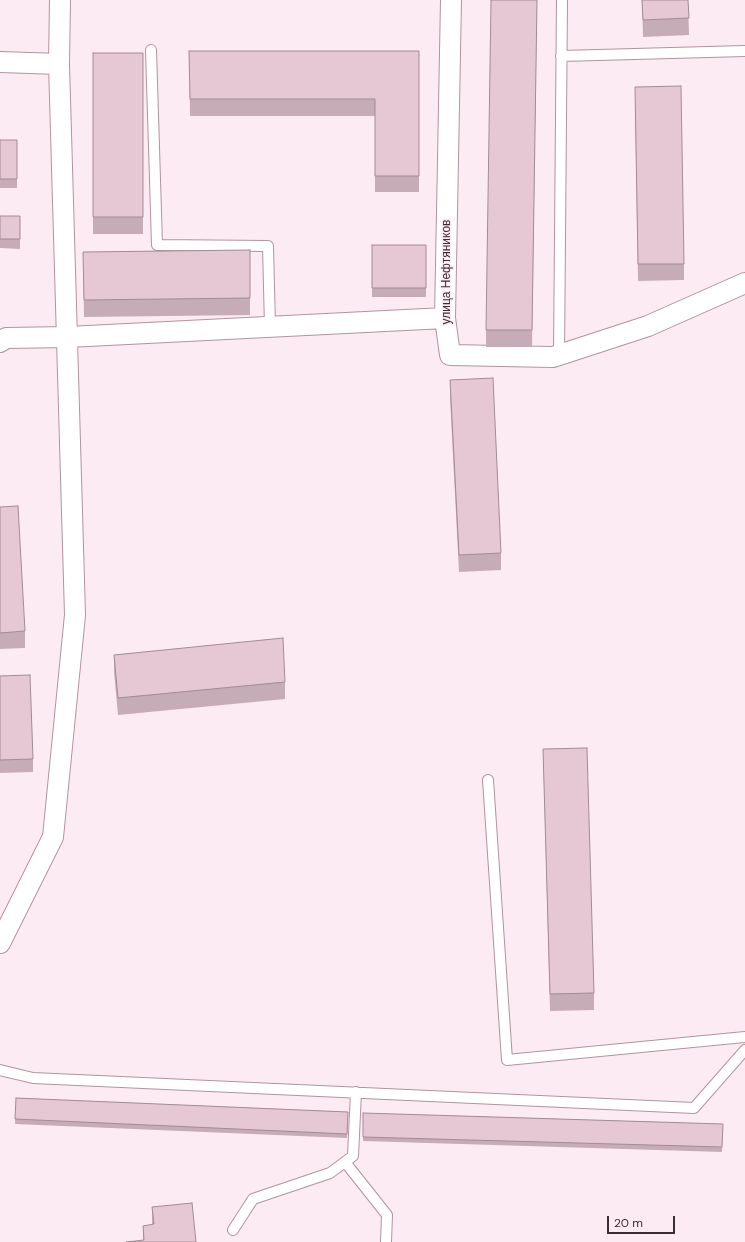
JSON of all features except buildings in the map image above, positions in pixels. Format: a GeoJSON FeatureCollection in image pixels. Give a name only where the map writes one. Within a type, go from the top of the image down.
{"type":"FeatureCollection","features":[{"type":"Feature","properties":{"kind":"street"},"geometry":{"type":"LineString","coordinates":[[0,943],[53,837],[75,615],[59,64],[60,0]]}},
{"type":"Feature","properties":{"kind":"street","name":"улица Нефтяников"},"geometry":{"type":"LineString","coordinates":[[451,0],[445,318],[450,356],[552,357],[648,326],[745,283]]}},
{"type":"Feature","properties":{"kind":"street"},"geometry":{"type":"LineString","coordinates":[[0,62],[59,64]]}},
{"type":"Feature","properties":{"kind":"street"},"geometry":{"type":"LineString","coordinates":[[0,342],[6,338],[68,337],[445,318]]}},
{"type":"Feature","properties":{"kind":"lane"},"geometry":{"type":"LineString","coordinates":[[559,355],[562,0]]}},
{"type":"Feature","properties":{"kind":"lane"},"geometry":{"type":"LineString","coordinates":[[151,50],[157,245],[268,246],[270,327]]}},
{"type":"Feature","properties":{"kind":"lane"},"geometry":{"type":"LineString","coordinates":[[561,56],[745,51]]}},
{"type":"Feature","properties":{"kind":"lane"},"geometry":{"type":"LineString","coordinates":[[488,780],[507,1060],[745,1037]]}},
{"type":"Feature","properties":{"kind":"lane"},"geometry":{"type":"LineString","coordinates":[[0,1070],[34,1078],[694,1108],[745,1050]]}},
{"type":"Feature","properties":{"kind":"lane"},"geometry":{"type":"LineString","coordinates":[[233,1230],[253,1199],[330,1173],[353,1156],[356,1092]]}},
{"type":"Feature","properties":{"kind":"lane"},"geometry":{"type":"LineString","coordinates":[[345,1162],[387,1215],[386,1242]]}}]}
